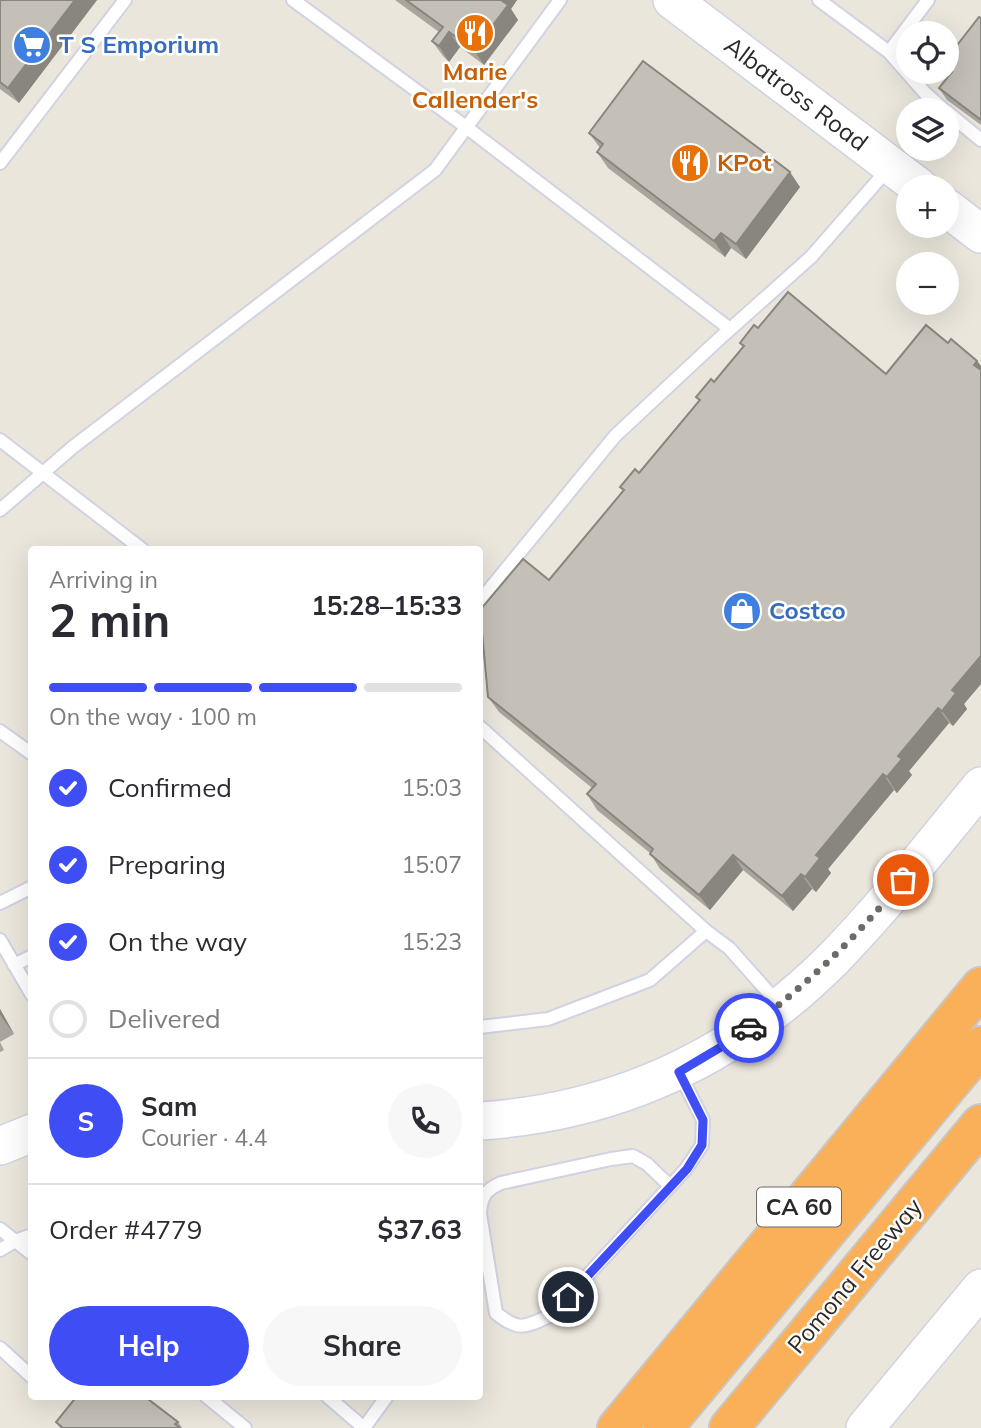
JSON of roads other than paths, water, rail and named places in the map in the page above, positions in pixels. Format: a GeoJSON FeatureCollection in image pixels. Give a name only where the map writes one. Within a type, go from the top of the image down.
{"type":"FeatureCollection","features":[{"type":"Feature","properties":{"kind":"highway","name":"CA 60"},"geometry":{"type":"LineString","coordinates":[[617,1428],[981,987]]}},
{"type":"Feature","properties":{"kind":"highway"},"geometry":{"type":"LineString","coordinates":[[663,1428],[981,1046]]}},
{"type":"Feature","properties":{"kind":"highway"},"geometry":{"type":"LineString","coordinates":[[685,1428],[981,1073]]}},
{"type":"Feature","properties":{"kind":"highway","name":"Pomona Freeway"},"geometry":{"type":"LineString","coordinates":[[729,1428],[981,1124]]}},
{"type":"Feature","properties":{"kind":"street","name":"Albatross Road"},"geometry":{"type":"LineString","coordinates":[[672,0],[902,175]]}},
{"type":"Feature","properties":{"kind":"street"},"geometry":{"type":"LineString","coordinates":[[959,217],[981,234]]}},
{"type":"Feature","properties":{"kind":"street"},"geometry":{"type":"LineString","coordinates":[[483,1121],[512,1119],[567,1109],[625,1094],[679,1072],[731,1041],[831,961],[872,917],[981,786]]}},
{"type":"Feature","properties":{"kind":"street"},"geometry":{"type":"LineString","coordinates":[[0,1146],[28,1135]]}},
{"type":"Feature","properties":{"kind":"street"},"geometry":{"type":"LineString","coordinates":[[865,1428],[981,1288]]}},
{"type":"Feature","properties":{"kind":"lane"},"geometry":{"type":"LineString","coordinates":[[0,163],[4,149],[125,0]]}},
{"type":"Feature","properties":{"kind":"lane"},"geometry":{"type":"LineString","coordinates":[[0,510],[73,447],[435,170],[560,0]]}},
{"type":"Feature","properties":{"kind":"lane"},"geometry":{"type":"LineString","coordinates":[[819,0],[889,52],[931,98]]}},
{"type":"Feature","properties":{"kind":"lane"},"geometry":{"type":"LineString","coordinates":[[889,52],[928,0]]}},
{"type":"Feature","properties":{"kind":"lane"},"geometry":{"type":"LineString","coordinates":[[300,2],[730,329]]}},
{"type":"Feature","properties":{"kind":"lane"},"geometry":{"type":"LineString","coordinates":[[959,122],[981,140]]}},
{"type":"Feature","properties":{"kind":"lane"},"geometry":{"type":"LineString","coordinates":[[483,597],[615,436],[730,329],[896,185]]}},
{"type":"Feature","properties":{"kind":"lane"},"geometry":{"type":"LineString","coordinates":[[0,440],[138,546]]}},
{"type":"Feature","properties":{"kind":"lane"},"geometry":{"type":"LineString","coordinates":[[483,730],[706,931],[729,948],[780,1004]]}},
{"type":"Feature","properties":{"kind":"lane"},"geometry":{"type":"LineString","coordinates":[[0,731],[28,751]]}},
{"type":"Feature","properties":{"kind":"lane"},"geometry":{"type":"LineString","coordinates":[[0,903],[28,889]]}},
{"type":"Feature","properties":{"kind":"lane"},"geometry":{"type":"LineString","coordinates":[[483,1027],[548,1019],[650,980],[706,931]]}},
{"type":"Feature","properties":{"kind":"lane"},"geometry":{"type":"LineString","coordinates":[[0,940],[28,988]]}},
{"type":"Feature","properties":{"kind":"lane"},"geometry":{"type":"LineString","coordinates":[[14,965],[28,958]]}},
{"type":"Feature","properties":{"kind":"lane"},"geometry":{"type":"LineString","coordinates":[[483,1233],[496,1313],[510,1325],[530,1325],[551,1315],[687,1169],[702,1145],[703,1120],[679,1072]]}},
{"type":"Feature","properties":{"kind":"lane"},"geometry":{"type":"LineString","coordinates":[[483,1196],[489,1188],[501,1183],[611,1158],[633,1156],[647,1164],[670,1186]]}},
{"type":"Feature","properties":{"kind":"lane"},"geometry":{"type":"LineString","coordinates":[[0,1229],[28,1251]]}},
{"type":"Feature","properties":{"kind":"lane"},"geometry":{"type":"LineString","coordinates":[[0,1250],[28,1236]]}},
{"type":"Feature","properties":{"kind":"lane"},"geometry":{"type":"LineString","coordinates":[[0,1348],[28,1373]]}},
{"type":"Feature","properties":{"kind":"lane"},"geometry":{"type":"LineString","coordinates":[[211,1400],[245,1428]]}},
{"type":"Feature","properties":{"kind":"lane"},"geometry":{"type":"LineString","coordinates":[[332,1400],[364,1428],[384,1400]]}},
{"type":"Feature","properties":{"kind":"place","name":"Marie Callender's"},"geometry":{"type":"Point","coordinates":[475,33]}},
{"type":"Feature","properties":{"kind":"place","name":"T S Emporium"},"geometry":{"type":"Point","coordinates":[32,45]}},
{"type":"Feature","properties":{"kind":"place","name":"KPot"},"geometry":{"type":"Point","coordinates":[690,163]}},
{"type":"Feature","properties":{"kind":"place","name":"Costco"},"geometry":{"type":"Point","coordinates":[742,611]}}]}
